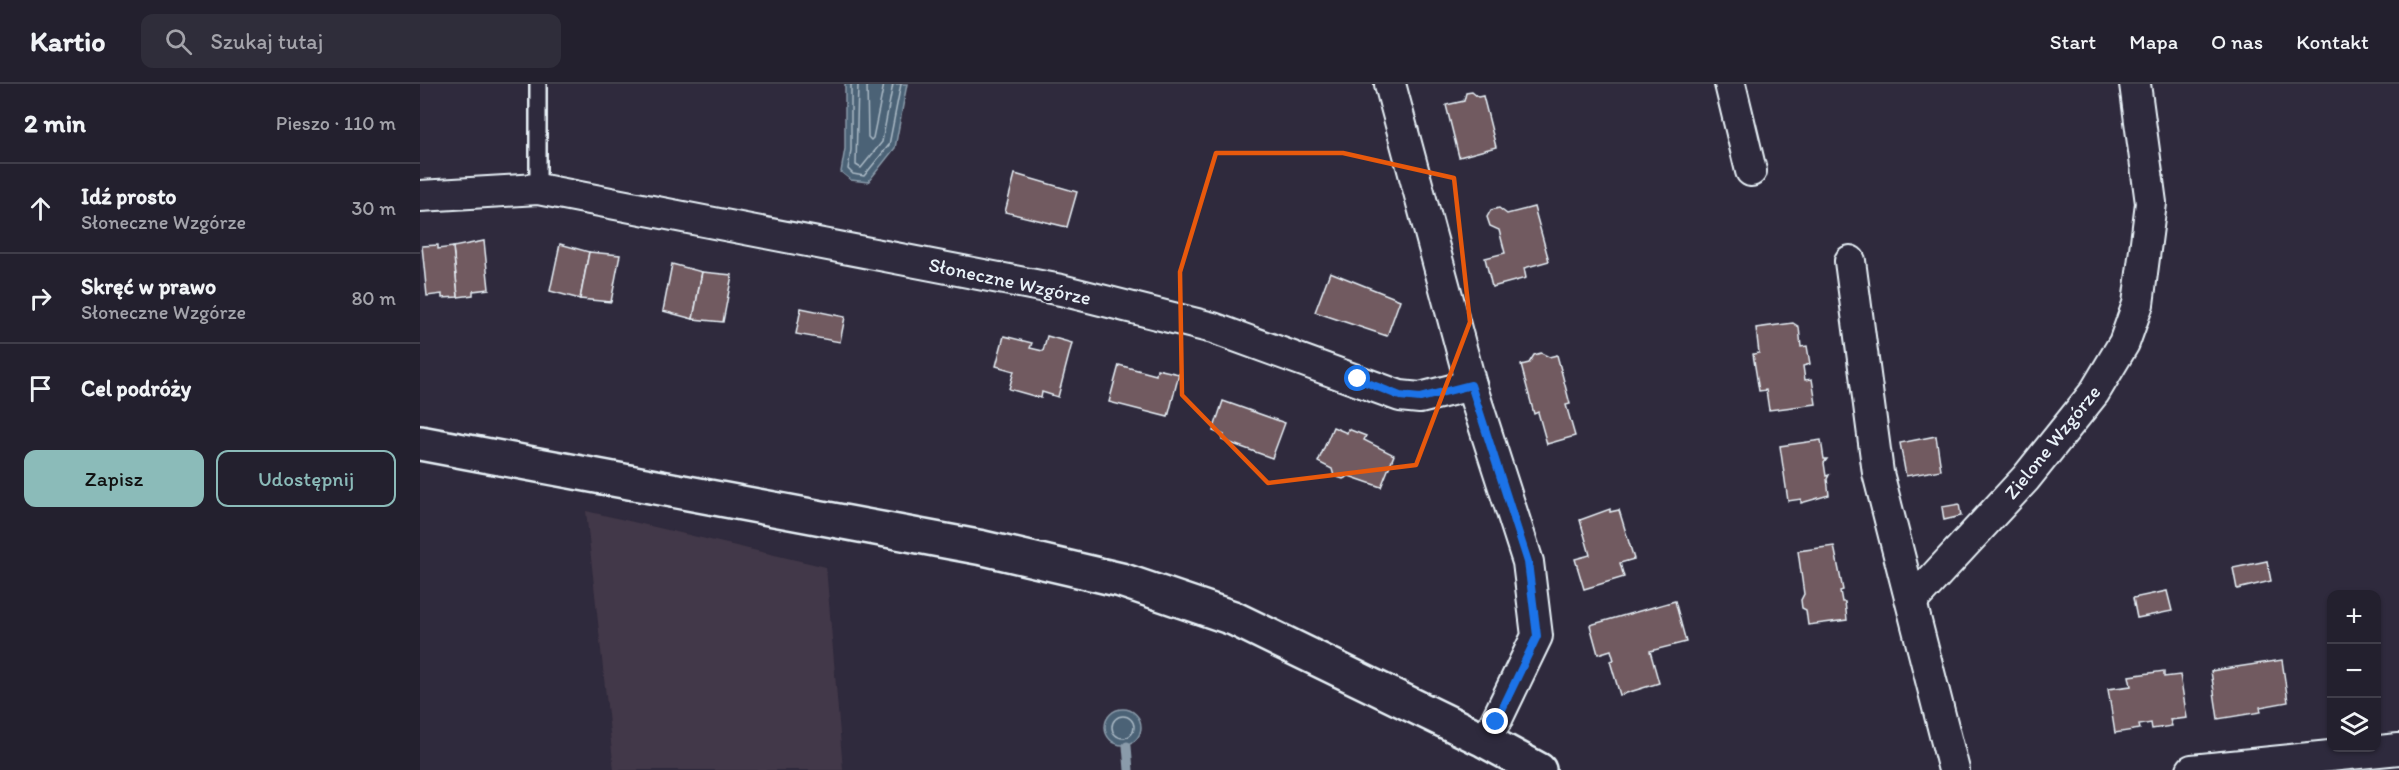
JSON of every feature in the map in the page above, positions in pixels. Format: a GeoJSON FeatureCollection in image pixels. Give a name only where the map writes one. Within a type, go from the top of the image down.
{"type":"FeatureCollection","features":[{"type":"Feature","properties":{"kind":"street"},"geometry":{"type":"LineString","coordinates":[[1389,84],[1471,385],[1528,562],[1537,636],[1496,722],[1484,740]]}},
{"type":"Feature","properties":{"kind":"street"},"geometry":{"type":"LineString","coordinates":[[1730,84],[1751,171]]}},
{"type":"Feature","properties":{"kind":"street","name":"Zielone Wzgórze"},"geometry":{"type":"LineString","coordinates":[[1912,600],[2026,478],[2094,393],[2124,343],[2138,304],[2151,203],[2135,84]]}},
{"type":"Feature","properties":{"kind":"street","name":"Słoneczne Wzgórze"},"geometry":{"type":"LineString","coordinates":[[420,196],[538,189],[1061,290],[1213,328],[1400,396],[1420,398],[1471,385]]}},
{"type":"Feature","properties":{"kind":"street"},"geometry":{"type":"LineString","coordinates":[[1850,261],[1878,473],[1954,770]]}},
{"type":"Feature","properties":{"kind":"street"},"geometry":{"type":"LineString","coordinates":[[420,443],[983,548],[1121,580],[1233,618],[1484,740],[1539,770]]}},
{"type":"Feature","properties":{"kind":"street"},"geometry":{"type":"LineString","coordinates":[[2192,770],[2365,762],[2399,749]]}},
{"type":"Feature","properties":{"kind":"lane"},"geometry":{"type":"LineString","coordinates":[[538,84],[538,189]]}},
{"type":"Feature","properties":{"kind":"highlighted area"},"geometry":{"type":"Polygon","coordinates":[[[1216,153],[1343,153],[1454,178],[1470,322],[1416,465],[1268,483],[1182,395],[1180,272],[1216,153]]]}},
{"type":"Feature","properties":{"kind":"shaded area"},"geometry":{"type":"Polygon","coordinates":[[[586,511],[826,567],[843,770],[614,770],[586,511]]]}},
{"type":"Feature","properties":{"kind":"water"},"geometry":{"type":"Polygon","coordinates":[[[845,84],[907,84],[895,148],[868,182],[851,180],[841,172],[845,149],[845,84]]]}},
{"type":"Feature","properties":{"kind":"water"},"geometry":{"type":"Polygon","coordinates":[[[1123,709],[1135,715],[1141,727],[1135,739],[1123,745],[1111,739],[1105,727],[1111,715],[1123,709]]]}},
{"type":"Feature","properties":{"kind":"building"},"geometry":{"type":"Polygon","coordinates":[[[1472,92],[1478,97],[1483,96],[1496,147],[1459,157],[1446,105],[1464,101],[1466,93],[1472,92]]]}},
{"type":"Feature","properties":{"kind":"building"},"geometry":{"type":"Polygon","coordinates":[[[1015,174],[1077,192],[1067,227],[1005,212],[1015,174]]]}},
{"type":"Feature","properties":{"kind":"building"},"geometry":{"type":"Polygon","coordinates":[[[1534,207],[1549,261],[1524,268],[1526,278],[1492,287],[1485,258],[1505,253],[1499,230],[1490,226],[1487,217],[1491,210],[1499,208],[1507,214],[1534,207]]]}},
{"type":"Feature","properties":{"kind":"building"},"geometry":{"type":"Polygon","coordinates":[[[484,241],[489,289],[473,291],[473,295],[458,297],[453,247],[484,241]]]}},
{"type":"Feature","properties":{"kind":"building"},"geometry":{"type":"Polygon","coordinates":[[[560,244],[589,252],[580,299],[550,291],[560,244]]]}},
{"type":"Feature","properties":{"kind":"building"},"geometry":{"type":"Polygon","coordinates":[[[438,245],[438,249],[453,247],[458,297],[442,298],[442,294],[427,296],[422,246],[438,245]]]}},
{"type":"Feature","properties":{"kind":"building"},"geometry":{"type":"Polygon","coordinates":[[[589,252],[620,255],[611,302],[580,299],[589,252]]]}},
{"type":"Feature","properties":{"kind":"building"},"geometry":{"type":"Polygon","coordinates":[[[672,264],[702,272],[693,319],[663,311],[672,264]]]}},
{"type":"Feature","properties":{"kind":"building"},"geometry":{"type":"Polygon","coordinates":[[[702,272],[732,275],[723,322],[693,319],[702,272]]]}},
{"type":"Feature","properties":{"kind":"building"},"geometry":{"type":"Polygon","coordinates":[[[1330,272],[1400,300],[1387,336],[1315,312],[1330,272]]]}},
{"type":"Feature","properties":{"kind":"building"},"geometry":{"type":"Polygon","coordinates":[[[801,308],[845,317],[840,342],[796,334],[801,308]]]}},
{"type":"Feature","properties":{"kind":"building"},"geometry":{"type":"Polygon","coordinates":[[[1793,323],[1799,327],[1801,347],[1807,346],[1810,364],[1803,366],[1805,380],[1812,379],[1816,404],[1769,410],[1766,390],[1759,391],[1753,354],[1759,353],[1756,328],[1793,323]]]}},
{"type":"Feature","properties":{"kind":"building"},"geometry":{"type":"Polygon","coordinates":[[[1004,336],[1032,343],[1030,348],[1043,351],[1047,336],[1072,343],[1058,397],[1042,392],[1041,398],[1009,389],[1014,371],[996,366],[1004,336]]]}},
{"type":"Feature","properties":{"kind":"building"},"geometry":{"type":"Polygon","coordinates":[[[1541,353],[1549,357],[1557,355],[1570,404],[1566,405],[1575,436],[1547,444],[1538,412],[1534,414],[1521,365],[1529,363],[1534,355],[1541,353]]]}},
{"type":"Feature","properties":{"kind":"building"},"geometry":{"type":"Polygon","coordinates":[[[1119,365],[1156,375],[1157,369],[1179,374],[1168,417],[1109,402],[1119,365]]]}},
{"type":"Feature","properties":{"kind":"building"},"geometry":{"type":"Polygon","coordinates":[[[1223,401],[1285,423],[1272,458],[1222,440],[1224,435],[1213,431],[1223,401]]]}},
{"type":"Feature","properties":{"kind":"building"},"geometry":{"type":"Polygon","coordinates":[[[1333,427],[1347,433],[1348,429],[1366,436],[1364,440],[1394,455],[1381,487],[1349,476],[1343,479],[1334,476],[1332,469],[1318,462],[1333,427]]]}},
{"type":"Feature","properties":{"kind":"building"},"geometry":{"type":"Polygon","coordinates":[[[1936,436],[1941,470],[1906,476],[1900,443],[1936,436]]]}},
{"type":"Feature","properties":{"kind":"building"},"geometry":{"type":"Polygon","coordinates":[[[1821,440],[1824,459],[1827,459],[1824,463],[1826,476],[1829,475],[1827,479],[1829,495],[1801,503],[1801,499],[1788,501],[1780,446],[1821,440]]]}},
{"type":"Feature","properties":{"kind":"building"},"geometry":{"type":"Polygon","coordinates":[[[1959,504],[1961,516],[1944,520],[1942,507],[1959,504]]]}},
{"type":"Feature","properties":{"kind":"building"},"geometry":{"type":"Polygon","coordinates":[[[1610,509],[1610,512],[1619,510],[1634,559],[1620,563],[1624,577],[1584,589],[1575,559],[1590,555],[1580,520],[1610,509]]]}},
{"type":"Feature","properties":{"kind":"building"},"geometry":{"type":"Polygon","coordinates":[[[1834,546],[1843,590],[1840,591],[1842,602],[1845,602],[1847,620],[1808,625],[1806,610],[1802,608],[1801,600],[1804,594],[1798,551],[1834,546]]]}},
{"type":"Feature","properties":{"kind":"building"},"geometry":{"type":"Polygon","coordinates":[[[2267,561],[2271,581],[2237,589],[2233,568],[2267,561]]]}},
{"type":"Feature","properties":{"kind":"building"},"geometry":{"type":"Polygon","coordinates":[[[2167,591],[2172,611],[2137,618],[2133,598],[2167,591]]]}},
{"type":"Feature","properties":{"kind":"building"},"geometry":{"type":"Polygon","coordinates":[[[1675,601],[1686,642],[1650,651],[1659,683],[1620,695],[1610,661],[1614,660],[1611,650],[1598,654],[1590,625],[1675,601]]]}},
{"type":"Feature","properties":{"kind":"building"},"geometry":{"type":"Polygon","coordinates":[[[2282,660],[2288,702],[2260,707],[2261,712],[2218,719],[2211,671],[2282,660]]]}},
{"type":"Feature","properties":{"kind":"building"},"geometry":{"type":"Polygon","coordinates":[[[2164,671],[2164,677],[2180,675],[2187,718],[2170,720],[2172,726],[2152,729],[2151,723],[2139,725],[2140,729],[2115,733],[2108,689],[2131,686],[2129,676],[2164,671]]]}},
{"type":"Feature","properties":{"kind":"waterway"},"geometry":{"type":"LineString","coordinates":[[1127,746],[1129,770]]}},
{"type":"Feature","properties":{"kind":"route"},"geometry":{"type":"LineString","coordinates":[[1358,379],[1400,396],[1420,398],[1471,385],[1528,562],[1537,636],[1496,722]]}}]}
